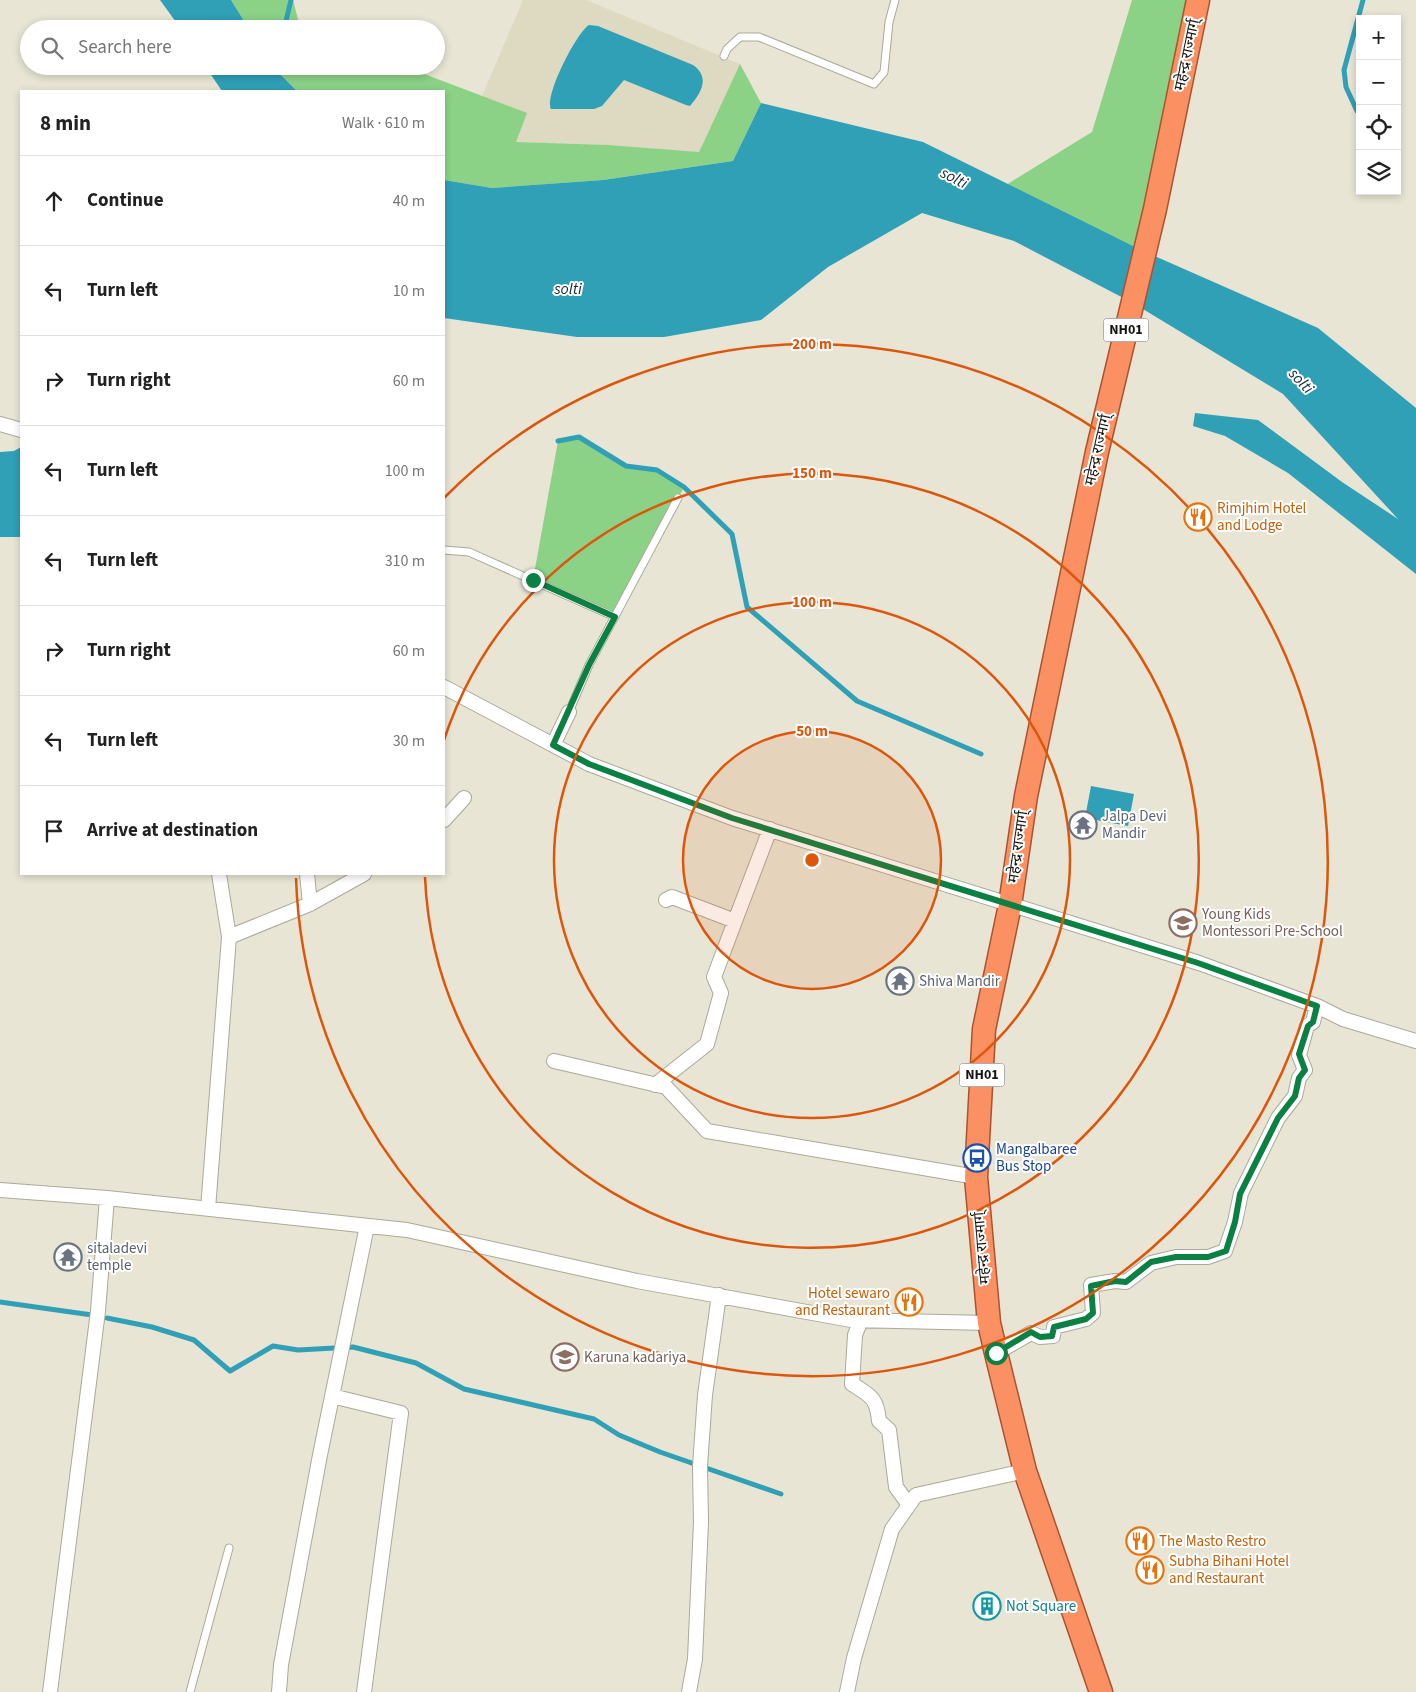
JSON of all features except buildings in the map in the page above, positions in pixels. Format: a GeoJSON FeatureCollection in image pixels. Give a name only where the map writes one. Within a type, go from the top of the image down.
{"type":"FeatureCollection","features":[{"type":"Feature","properties":{"kind":"highway","name":"महेन्द्र राज्मार्ग्"},"geometry":{"type":"LineString","coordinates":[[1101,1692],[1025,1471],[989,1323],[976,1177],[984,1029],[1010,905],[1026,796],[1097,452],[1156,209],[1196,1]]}},
{"type":"Feature","properties":{"kind":"street"},"geometry":{"type":"LineString","coordinates":[[0,424],[20,430]]}},
{"type":"Feature","properties":{"kind":"street"},"geometry":{"type":"LineString","coordinates":[[445,687],[589,764],[732,818],[1198,963],[1317,1006],[1343,1019],[1416,1041]]}},
{"type":"Feature","properties":{"kind":"street"},"geometry":{"type":"LineString","coordinates":[[553,745],[570,712]]}},
{"type":"Feature","properties":{"kind":"street"},"geometry":{"type":"LineString","coordinates":[[445,819],[464,798]]}},
{"type":"Feature","properties":{"kind":"street"},"geometry":{"type":"LineString","coordinates":[[655,1084],[707,1044],[721,993],[714,977],[770,829]]}},
{"type":"Feature","properties":{"kind":"street"},"geometry":{"type":"LineString","coordinates":[[208,1209],[229,937],[219,875]]}},
{"type":"Feature","properties":{"kind":"street"},"geometry":{"type":"LineString","coordinates":[[308,875],[310,904]]}},
{"type":"Feature","properties":{"kind":"street"},"geometry":{"type":"LineString","coordinates":[[229,937],[310,904],[362,875]]}},
{"type":"Feature","properties":{"kind":"street"},"geometry":{"type":"LineString","coordinates":[[666,900],[672,898],[735,921]]}},
{"type":"Feature","properties":{"kind":"street"},"geometry":{"type":"LineString","coordinates":[[996,1353],[1031,1332],[1040,1337],[1052,1336],[1054,1327],[1086,1319],[1093,1313],[1091,1286],[1115,1281],[1126,1282],[1151,1262],[1176,1257],[1208,1257],[1226,1251],[1235,1222],[1240,1194],[1278,1118],[1295,1096],[1299,1078],[1305,1070],[1299,1054],[1308,1026],[1313,1022],[1317,1006]]}},
{"type":"Feature","properties":{"kind":"street"},"geometry":{"type":"LineString","coordinates":[[554,1061],[666,1087],[707,1131],[976,1177]]}},
{"type":"Feature","properties":{"kind":"street"},"geometry":{"type":"LineString","coordinates":[[0,1190],[107,1198],[407,1230],[637,1281],[861,1320],[989,1323]]}},
{"type":"Feature","properties":{"kind":"street"},"geometry":{"type":"LineString","coordinates":[[50,1692],[98,1311],[107,1198]]}},
{"type":"Feature","properties":{"kind":"street"},"geometry":{"type":"LineString","coordinates":[[279,1692],[281,1665],[332,1396],[367,1226]]}},
{"type":"Feature","properties":{"kind":"street"},"geometry":{"type":"LineString","coordinates":[[689,1692],[695,1659],[701,1522],[700,1466],[705,1395],[719,1294]]}},
{"type":"Feature","properties":{"kind":"street"},"geometry":{"type":"LineString","coordinates":[[861,1320],[855,1335],[852,1384],[877,1404],[879,1421],[889,1430],[896,1487],[909,1505]]}},
{"type":"Feature","properties":{"kind":"street"},"geometry":{"type":"LineString","coordinates":[[332,1396],[401,1413],[364,1692]]}},
{"type":"Feature","properties":{"kind":"street"},"geometry":{"type":"LineString","coordinates":[[847,1692],[854,1658],[892,1529],[916,1495],[1025,1471]]}},
{"type":"Feature","properties":{"kind":"lane"},"geometry":{"type":"LineString","coordinates":[[724,56],[727,49],[740,37],[759,38],[874,84],[884,72],[889,22],[895,0]]}},
{"type":"Feature","properties":{"kind":"lane"},"geometry":{"type":"LineString","coordinates":[[570,712],[589,665],[678,498]]}},
{"type":"Feature","properties":{"kind":"lane"},"geometry":{"type":"LineString","coordinates":[[445,550],[468,552],[615,617]]}},
{"type":"Feature","properties":{"kind":"lane"},"geometry":{"type":"LineString","coordinates":[[190,1692],[228,1548]]}},
{"type":"Feature","properties":{"kind":"shaded area"},"geometry":{"type":"Polygon","coordinates":[[[523,0],[586,0],[740,64],[699,152],[609,145],[516,142],[482,96],[523,0]]]}},
{"type":"Feature","properties":{"kind":"green space"},"geometry":{"type":"Polygon","coordinates":[[[231,0],[293,0],[298,20],[243,20],[231,0]]]}},
{"type":"Feature","properties":{"kind":"green space"},"geometry":{"type":"Polygon","coordinates":[[[1132,0],[1198,0],[1141,250],[1006,185],[1092,132],[1132,0]]]}},
{"type":"Feature","properties":{"kind":"green space"},"geometry":{"type":"Polygon","coordinates":[[[740,64],[761,103],[733,161],[603,180],[492,188],[445,180],[445,90],[296,90],[281,75],[427,75],[527,113],[516,142],[609,145],[699,152],[740,64]]]}},
{"type":"Feature","properties":{"kind":"green space"},"geometry":{"type":"Polygon","coordinates":[[[579,437],[626,466],[657,470],[684,487],[615,617],[533,580],[558,441],[579,437]]]}},
{"type":"Feature","properties":{"kind":"water"},"geometry":{"type":"Polygon","coordinates":[[[160,0],[231,0],[243,20],[174,20],[160,0]]]}},
{"type":"Feature","properties":{"kind":"water"},"geometry":{"type":"Polygon","coordinates":[[[589,25],[598,26],[693,65],[701,74],[703,80],[698,95],[690,106],[624,80],[602,106],[594,109],[551,109],[552,92],[562,66],[583,30],[589,25]]]}},
{"type":"Feature","properties":{"kind":"water"},"geometry":{"type":"Polygon","coordinates":[[[211,75],[281,75],[296,90],[221,90],[211,75]]]}},
{"type":"Feature","properties":{"kind":"water","name":"solti"},"geometry":{"type":"Polygon","coordinates":[[[761,103],[923,142],[1141,250],[1318,328],[1416,408],[1416,574],[1288,473],[1225,436],[1193,426],[1195,413],[1258,420],[1342,482],[1398,519],[1283,394],[1133,303],[1014,241],[922,213],[828,267],[761,320],[664,337],[577,337],[445,318],[445,180],[492,188],[603,180],[733,161],[761,103]]]}},
{"type":"Feature","properties":{"kind":"water"},"geometry":{"type":"Polygon","coordinates":[[[20,448],[20,537],[0,537],[0,452],[14,451],[20,448]]]}},
{"type":"Feature","properties":{"kind":"water"},"geometry":{"type":"Polygon","coordinates":[[[1091,786],[1134,794],[1128,826],[1085,818],[1091,786]]]}},
{"type":"Feature","properties":{"kind":"waterway"},"geometry":{"type":"LineString","coordinates":[[286,20],[291,0]]}},
{"type":"Feature","properties":{"kind":"waterway"},"geometry":{"type":"LineString","coordinates":[[1356,109],[1346,87],[1344,70],[1363,0]]}},
{"type":"Feature","properties":{"kind":"waterway"},"geometry":{"type":"LineString","coordinates":[[558,441],[579,437],[626,466],[657,470],[684,487],[732,534],[747,607],[857,701],[981,754]]}},
{"type":"Feature","properties":{"kind":"waterway"},"geometry":{"type":"LineString","coordinates":[[0,1302],[92,1315]]}},
{"type":"Feature","properties":{"kind":"waterway"},"geometry":{"type":"LineString","coordinates":[[107,1318],[152,1327],[194,1340],[230,1371],[273,1346],[298,1350],[353,1347],[416,1363],[464,1389],[594,1419],[619,1435],[660,1452],[781,1494]]}},
{"type":"Feature","properties":{"kind":"place","name":"Rimjhim Hotel and Lodge"},"geometry":{"type":"Point","coordinates":[1198,517]}},
{"type":"Feature","properties":{"kind":"place","name":"Jalpa Devi Mandir"},"geometry":{"type":"Point","coordinates":[1083,825]}},
{"type":"Feature","properties":{"kind":"place","name":"Young Kids Montessori Pre-School"},"geometry":{"type":"Point","coordinates":[1183,923]}},
{"type":"Feature","properties":{"kind":"place","name":"Shiva Mandir"},"geometry":{"type":"Point","coordinates":[900,981]}},
{"type":"Feature","properties":{"kind":"place","name":"Mangalbaree Bus Stop"},"geometry":{"type":"Point","coordinates":[977,1158]}},
{"type":"Feature","properties":{"kind":"place","name":"sitaladevi temple"},"geometry":{"type":"Point","coordinates":[68,1257]}},
{"type":"Feature","properties":{"kind":"place","name":"Hotel sewaro and Restaurant"},"geometry":{"type":"Point","coordinates":[909,1302]}},
{"type":"Feature","properties":{"kind":"place","name":"Karuna kadariya"},"geometry":{"type":"Point","coordinates":[565,1357]}},
{"type":"Feature","properties":{"kind":"place","name":"The Masto Restro"},"geometry":{"type":"Point","coordinates":[1140,1541]}},
{"type":"Feature","properties":{"kind":"place","name":"Subha Bihani Hotel and Restaurant"},"geometry":{"type":"Point","coordinates":[1150,1570]}},
{"type":"Feature","properties":{"kind":"place","name":"Not Square"},"geometry":{"type":"Point","coordinates":[987,1606]}},
{"type":"Feature","properties":{"kind":"route"},"geometry":{"type":"LineString","coordinates":[[533,580],[615,617],[589,665],[570,712],[553,745],[589,764],[732,818],[1198,963],[1317,1006],[1313,1022],[1308,1026],[1299,1054],[1305,1070],[1299,1078],[1295,1096],[1278,1118],[1262,1154],[1240,1194],[1235,1222],[1226,1251],[1208,1257],[1176,1257],[1151,1262],[1126,1282],[1115,1281],[1091,1286],[1093,1313],[1086,1319],[1054,1327],[1052,1336],[1040,1337],[1031,1332],[996,1353]]}}]}
